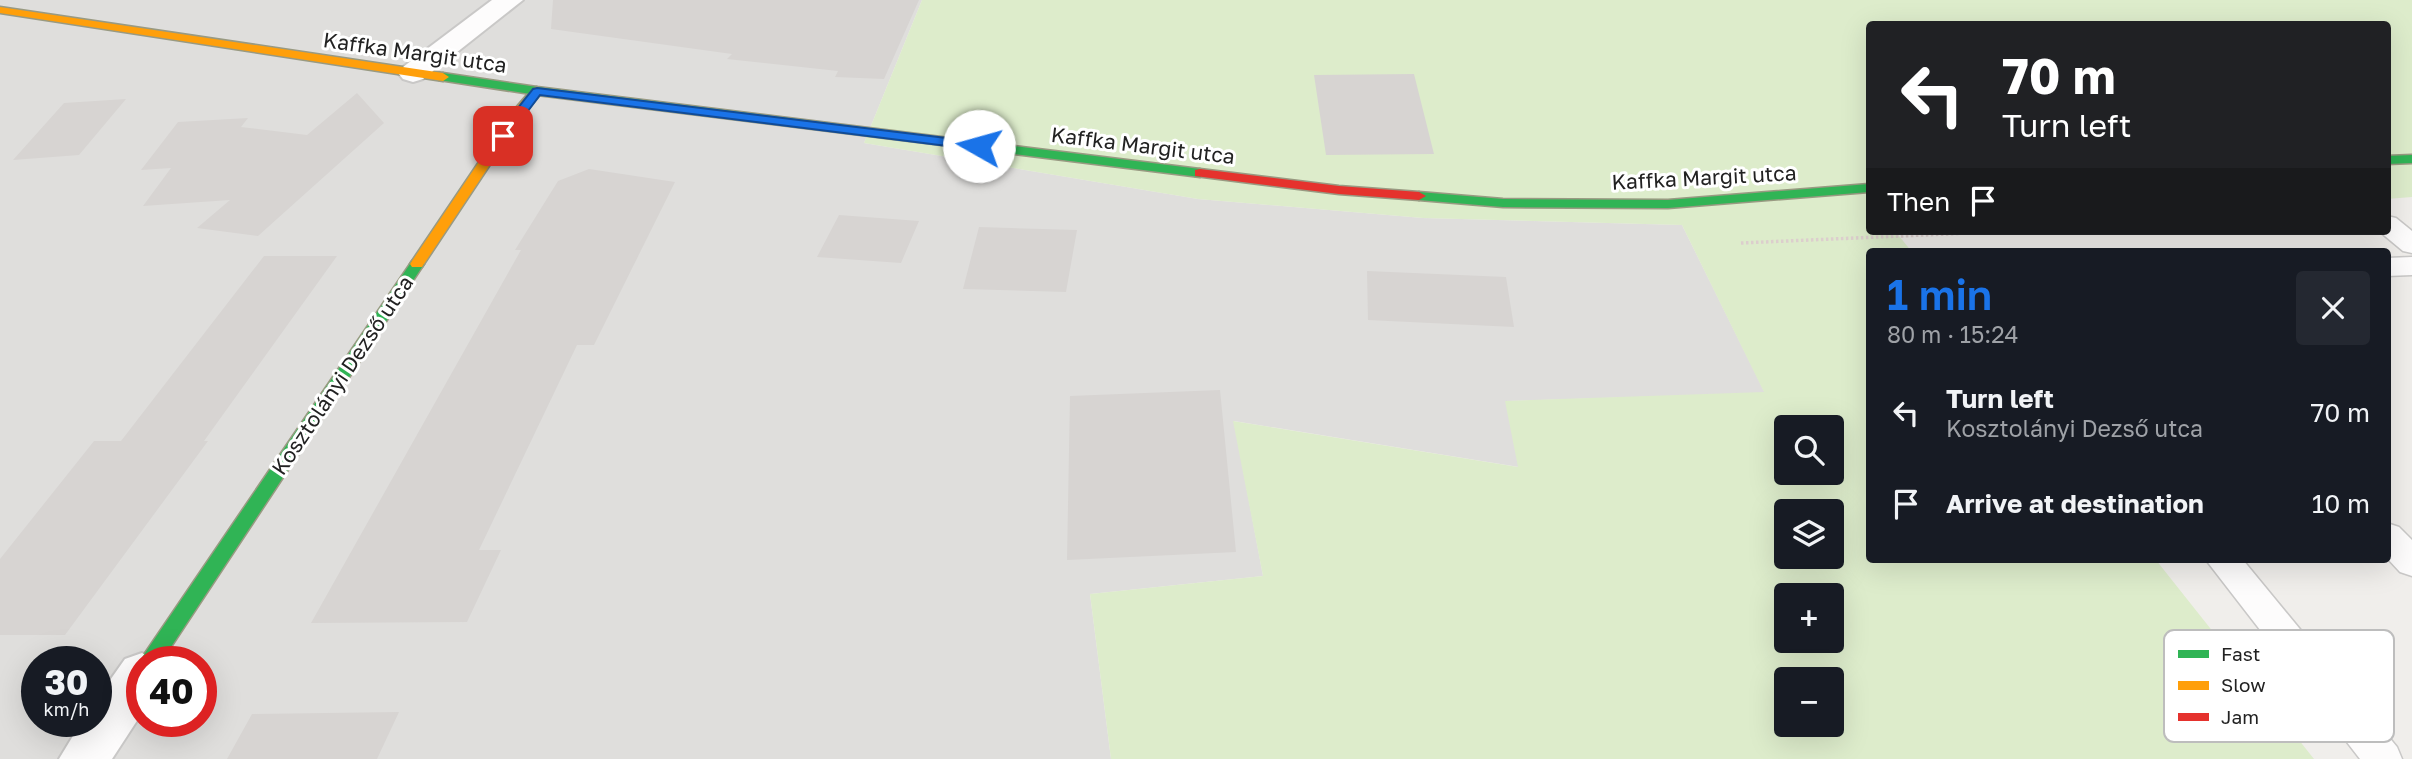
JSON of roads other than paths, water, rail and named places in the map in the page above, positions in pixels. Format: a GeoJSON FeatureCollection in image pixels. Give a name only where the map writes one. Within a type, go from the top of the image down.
{"type":"FeatureCollection","features":[{"type":"Feature","properties":{"kind":"street"},"geometry":{"type":"LineString","coordinates":[[413,73],[509,0]]}},
{"type":"Feature","properties":{"kind":"street","name":"Kaffka Margit utca"},"geometry":{"type":"LineString","coordinates":[[0,10],[537,91],[1339,190],[1503,203],[1668,204],[1866,188]]}},
{"type":"Feature","properties":{"kind":"street","name":"Kosztolányi Dezső utca"},"geometry":{"type":"LineString","coordinates":[[161,646],[518,113],[537,91]]}},
{"type":"Feature","properties":{"kind":"street"},"geometry":{"type":"LineString","coordinates":[[2391,160],[2412,159]]}},
{"type":"Feature","properties":{"kind":"street"},"geometry":{"type":"LineString","coordinates":[[84,759],[126,697]]}},
{"type":"Feature","properties":{"kind":"lane"},"geometry":{"type":"LineString","coordinates":[[2391,228],[2412,246]]}},
{"type":"Feature","properties":{"kind":"lane"},"geometry":{"type":"LineString","coordinates":[[2391,267],[2412,266]]}},
{"type":"Feature","properties":{"kind":"lane"},"geometry":{"type":"LineString","coordinates":[[2391,540],[2412,562]]}},
{"type":"Feature","properties":{"kind":"lane"},"geometry":{"type":"LineString","coordinates":[[2225,563],[2279,630]]}},
{"type":"Feature","properties":{"kind":"lane"},"geometry":{"type":"LineString","coordinates":[[2369,742],[2383,759]]}}]}
